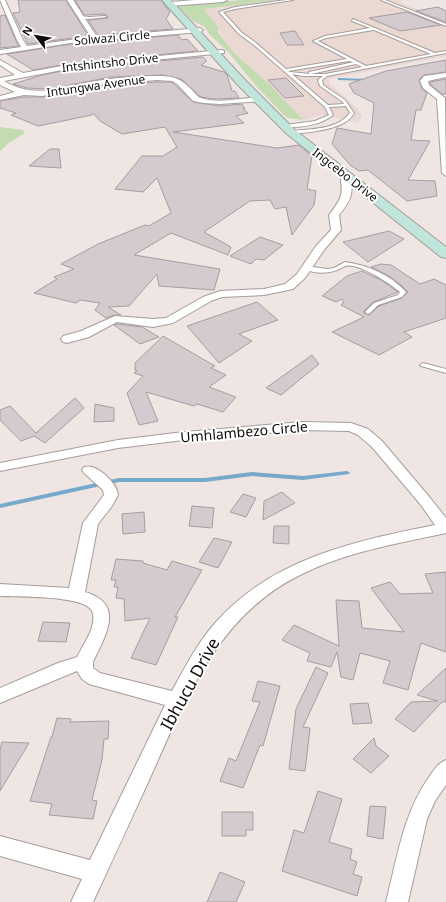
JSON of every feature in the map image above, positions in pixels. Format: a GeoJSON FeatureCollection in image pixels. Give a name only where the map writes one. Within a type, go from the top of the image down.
{"type":"FeatureCollection","features":[{"type":"Feature","properties":{"kind":"main road","name":"Ingcebo Drive"},"geometry":{"type":"LineString","coordinates":[[168,2],[218,53],[241,82],[288,129],[446,254]]}},
{"type":"Feature","properties":{"kind":"street"},"geometry":{"type":"LineString","coordinates":[[2,0],[20,40],[26,47]]}},
{"type":"Feature","properties":{"kind":"street"},"geometry":{"type":"LineString","coordinates":[[70,0],[95,39]]}},
{"type":"Feature","properties":{"kind":"street"},"geometry":{"type":"LineString","coordinates":[[168,2],[223,0]]}},
{"type":"Feature","properties":{"kind":"street","name":"Solwazi Circle"},"geometry":{"type":"LineString","coordinates":[[0,52],[26,47],[95,39],[197,31]]}},
{"type":"Feature","properties":{"kind":"street","name":"Intshintsho Drive"},"geometry":{"type":"LineString","coordinates":[[0,81],[73,66],[218,53]]}},
{"type":"Feature","properties":{"kind":"street"},"geometry":{"type":"LineString","coordinates":[[0,62],[22,76]]}},
{"type":"Feature","properties":{"kind":"street"},"geometry":{"type":"LineString","coordinates":[[446,75],[427,78],[424,81],[426,86],[441,98],[446,173]]}},
{"type":"Feature","properties":{"kind":"street","name":"Intungwa Avenue"},"geometry":{"type":"LineString","coordinates":[[0,81],[22,93],[42,94],[97,83],[157,78],[173,79],[180,82],[196,99],[203,101],[220,102],[254,94]]}},
{"type":"Feature","properties":{"kind":"street"},"geometry":{"type":"LineString","coordinates":[[0,98],[22,93]]}},
{"type":"Feature","properties":{"kind":"street"},"geometry":{"type":"LineString","coordinates":[[67,339],[85,334],[115,319],[153,323],[168,321],[207,299],[220,294],[264,292],[289,287],[297,281],[320,248],[336,230],[334,215],[344,203],[348,190],[345,175]]}},
{"type":"Feature","properties":{"kind":"street","name":"Umhlambezo Circle"},"geometry":{"type":"LineString","coordinates":[[0,467],[118,444],[184,436],[302,426],[351,426],[363,432],[377,444],[426,502],[445,528]]}},
{"type":"Feature","properties":{"kind":"street"},"geometry":{"type":"LineString","coordinates":[[76,595],[91,523],[107,504],[111,495],[110,488],[89,470]]}},
{"type":"Feature","properties":{"kind":"street","name":"Ibhucu Drive"},"geometry":{"type":"LineString","coordinates":[[82,902],[177,700],[199,661],[218,633],[236,612],[275,582],[309,564],[346,551],[445,528]]}},
{"type":"Feature","properties":{"kind":"street"},"geometry":{"type":"LineString","coordinates":[[0,590],[76,595],[91,600],[96,604],[102,616],[101,625],[84,662],[83,668],[85,671],[95,679],[177,700]]}},
{"type":"Feature","properties":{"kind":"street"},"geometry":{"type":"LineString","coordinates":[[0,696],[64,668],[84,662]]}},
{"type":"Feature","properties":{"kind":"street"},"geometry":{"type":"LineString","coordinates":[[397,902],[417,819],[428,795],[446,769]]}},
{"type":"Feature","properties":{"kind":"street"},"geometry":{"type":"LineString","coordinates":[[0,846],[95,872]]}},
{"type":"Feature","properties":{"kind":"lane"},"geometry":{"type":"LineString","coordinates":[[288,129],[320,121],[328,118],[330,114],[326,106],[240,33],[221,12],[235,8],[292,0]]}},
{"type":"Feature","properties":{"kind":"lane"},"geometry":{"type":"LineString","coordinates":[[382,0],[446,25]]}},
{"type":"Feature","properties":{"kind":"lane"},"geometry":{"type":"LineString","coordinates":[[81,17],[105,17]]}},
{"type":"Feature","properties":{"kind":"lane"},"geometry":{"type":"LineString","coordinates":[[352,20],[434,54]]}},
{"type":"Feature","properties":{"kind":"lane"},"geometry":{"type":"LineString","coordinates":[[365,67],[316,43],[315,40],[373,28]]}},
{"type":"Feature","properties":{"kind":"lane"},"geometry":{"type":"LineString","coordinates":[[286,71],[299,75],[325,76],[446,52]]}},
{"type":"Feature","properties":{"kind":"lane"},"geometry":{"type":"LineString","coordinates":[[286,71],[349,60]]}},
{"type":"Feature","properties":{"kind":"lane"},"geometry":{"type":"LineString","coordinates":[[299,75],[357,63]]}},
{"type":"Feature","properties":{"kind":"lane"},"geometry":{"type":"LineString","coordinates":[[288,129],[322,128],[348,120],[352,113],[347,105],[324,87],[320,81],[321,78],[325,76]]}},
{"type":"Feature","properties":{"kind":"lane"},"geometry":{"type":"LineString","coordinates":[[308,90],[324,87]]}},
{"type":"Feature","properties":{"kind":"lane"},"geometry":{"type":"LineString","coordinates":[[326,106],[347,105]]}},
{"type":"Feature","properties":{"kind":"lane"},"geometry":{"type":"LineString","coordinates":[[307,268],[328,271],[336,270],[345,264],[358,266],[371,271],[403,292],[400,296],[374,305],[368,312]]}},
{"type":"Feature","properties":{"kind":"lane"},"geometry":{"type":"LineString","coordinates":[[423,365],[446,371]]}},
{"type":"Feature","properties":{"kind":"shaded area"},"geometry":{"type":"Polygon","coordinates":[[[278,0],[403,0],[400,2],[446,21],[446,56],[329,79],[329,83],[358,109],[362,116],[360,120],[357,123],[323,115],[303,120],[267,83],[234,53],[204,9],[278,0]]]}},
{"type":"Feature","properties":{"kind":"green space"},"geometry":{"type":"Polygon","coordinates":[[[243,0],[278,0],[204,9],[218,27],[218,32],[234,53],[268,83],[303,120],[288,118],[284,115],[257,87],[229,53],[209,34],[205,27],[193,21],[177,5],[243,0]]]}},
{"type":"Feature","properties":{"kind":"green space"},"geometry":{"type":"Polygon","coordinates":[[[0,127],[22,130],[25,133],[10,142],[0,151],[0,127]]]}},
{"type":"Feature","properties":{"kind":"building"},"geometry":{"type":"Polygon","coordinates":[[[18,0],[66,0],[88,36],[28,44],[13,13],[20,12],[18,0]]]}},
{"type":"Feature","properties":{"kind":"building"},"geometry":{"type":"Polygon","coordinates":[[[75,0],[161,0],[170,12],[166,19],[173,29],[98,35],[88,20],[108,17],[105,14],[84,15],[75,0]]]}},
{"type":"Feature","properties":{"kind":"building"},"geometry":{"type":"Polygon","coordinates":[[[438,7],[446,11],[446,22],[416,11],[438,7]]]}},
{"type":"Feature","properties":{"kind":"building"},"geometry":{"type":"Polygon","coordinates":[[[407,12],[441,25],[400,31],[369,18],[407,12]]]}},
{"type":"Feature","properties":{"kind":"building"},"geometry":{"type":"Polygon","coordinates":[[[5,15],[19,46],[0,48],[0,16],[5,15]]]}},
{"type":"Feature","properties":{"kind":"building"},"geometry":{"type":"Polygon","coordinates":[[[295,31],[304,45],[287,45],[280,33],[295,31]]]}},
{"type":"Feature","properties":{"kind":"building"},"geometry":{"type":"Polygon","coordinates":[[[178,35],[182,40],[187,39],[198,51],[73,63],[33,70],[7,54],[71,44],[178,35]]]}},
{"type":"Feature","properties":{"kind":"building"},"geometry":{"type":"Polygon","coordinates":[[[203,57],[207,61],[201,65],[224,72],[227,75],[232,91],[235,91],[239,98],[215,99],[201,97],[181,79],[163,75],[111,77],[49,89],[27,88],[13,84],[42,75],[73,69],[203,57]]]}},
{"type":"Feature","properties":{"kind":"building"},"geometry":{"type":"Polygon","coordinates":[[[446,60],[446,72],[424,75],[419,80],[422,89],[427,93],[421,110],[416,110],[411,140],[430,141],[408,180],[435,181],[437,196],[407,201],[368,170],[359,171],[350,165],[332,144],[337,128],[371,134],[374,103],[354,93],[349,84],[386,71],[446,60]]]}},
{"type":"Feature","properties":{"kind":"building"},"geometry":{"type":"Polygon","coordinates":[[[286,78],[304,96],[285,98],[268,80],[286,78]]]}},
{"type":"Feature","properties":{"kind":"building"},"geometry":{"type":"Polygon","coordinates":[[[446,79],[446,94],[442,94],[430,84],[430,82],[446,79]]]}},
{"type":"Feature","properties":{"kind":"building"},"geometry":{"type":"Polygon","coordinates":[[[172,82],[193,102],[220,106],[242,104],[245,109],[243,109],[248,113],[236,116],[244,123],[173,132],[277,148],[299,145],[312,156],[307,189],[316,191],[314,205],[292,235],[286,207],[275,209],[270,200],[250,201],[204,232],[231,247],[228,255],[171,233],[134,255],[220,269],[214,290],[159,286],[157,274],[129,306],[108,307],[121,315],[114,315],[106,318],[95,310],[100,303],[80,300],[76,303],[34,293],[57,279],[54,277],[74,269],[61,264],[98,244],[145,225],[149,226],[171,213],[157,178],[143,192],[115,189],[142,156],[163,156],[177,147],[165,127],[122,134],[100,121],[93,113],[92,115],[38,126],[11,115],[16,113],[0,108],[0,101],[24,97],[42,97],[97,86],[172,82]]]}},
{"type":"Feature","properties":{"kind":"building"},"geometry":{"type":"Polygon","coordinates":[[[50,149],[59,149],[61,168],[29,166],[50,149]]]}},
{"type":"Feature","properties":{"kind":"building"},"geometry":{"type":"Polygon","coordinates":[[[389,231],[404,239],[368,262],[343,242],[389,231]]]}},
{"type":"Feature","properties":{"kind":"building"},"geometry":{"type":"Polygon","coordinates":[[[260,237],[283,245],[264,260],[256,259],[251,264],[230,256],[260,237]]]}},
{"type":"Feature","properties":{"kind":"building"},"geometry":{"type":"Polygon","coordinates":[[[381,264],[391,265],[420,284],[434,279],[446,285],[446,318],[404,332],[412,337],[379,355],[332,332],[364,317],[341,305],[344,302],[342,299],[336,302],[322,296],[347,276],[362,271],[381,280],[398,292],[373,302],[364,311],[364,313],[369,315],[379,306],[402,298],[408,292],[401,285],[387,275],[371,267],[381,264]]]}},
{"type":"Feature","properties":{"kind":"building"},"geometry":{"type":"Polygon","coordinates":[[[257,302],[278,320],[239,334],[252,341],[219,363],[187,326],[257,302]]]}},
{"type":"Feature","properties":{"kind":"building"},"geometry":{"type":"Polygon","coordinates":[[[117,324],[142,327],[159,337],[140,344],[114,325],[117,324]]]}},
{"type":"Feature","properties":{"kind":"building"},"geometry":{"type":"Polygon","coordinates":[[[163,336],[215,366],[211,368],[226,375],[209,387],[236,397],[223,412],[197,404],[194,406],[146,392],[158,421],[139,425],[127,393],[143,376],[134,373],[137,371],[135,370],[135,363],[163,336]]]}},
{"type":"Feature","properties":{"kind":"building"},"geometry":{"type":"Polygon","coordinates":[[[312,355],[319,364],[281,395],[266,388],[312,355]]]}},
{"type":"Feature","properties":{"kind":"building"},"geometry":{"type":"Polygon","coordinates":[[[75,398],[84,408],[45,443],[34,436],[21,441],[0,420],[0,410],[10,406],[36,433],[75,398]]]}},
{"type":"Feature","properties":{"kind":"building"},"geometry":{"type":"Polygon","coordinates":[[[95,404],[114,408],[114,421],[94,422],[95,404]]]}},
{"type":"Feature","properties":{"kind":"building"},"geometry":{"type":"Polygon","coordinates":[[[282,492],[295,503],[263,520],[264,501],[282,492]]]}},
{"type":"Feature","properties":{"kind":"building"},"geometry":{"type":"Polygon","coordinates":[[[243,494],[256,498],[246,517],[230,512],[243,494]]]}},
{"type":"Feature","properties":{"kind":"building"},"geometry":{"type":"Polygon","coordinates":[[[192,506],[214,508],[212,528],[189,526],[192,506]]]}},
{"type":"Feature","properties":{"kind":"building"},"geometry":{"type":"Polygon","coordinates":[[[144,512],[145,532],[123,534],[122,514],[144,512]]]}},
{"type":"Feature","properties":{"kind":"building"},"geometry":{"type":"Polygon","coordinates":[[[274,526],[289,526],[289,544],[273,543],[274,526]]]}},
{"type":"Feature","properties":{"kind":"building"},"geometry":{"type":"Polygon","coordinates":[[[214,538],[232,542],[218,568],[199,562],[214,538]]]}},
{"type":"Feature","properties":{"kind":"building"},"geometry":{"type":"Polygon","coordinates":[[[116,559],[143,561],[143,563],[167,570],[172,561],[202,570],[175,617],[178,617],[156,665],[131,658],[150,618],[125,621],[124,599],[116,598],[118,587],[114,587],[116,580],[111,580],[116,559]]]}},
{"type":"Feature","properties":{"kind":"building"},"geometry":{"type":"Polygon","coordinates":[[[446,572],[446,652],[421,643],[408,690],[383,683],[390,661],[360,653],[353,680],[341,677],[337,652],[331,667],[307,661],[310,653],[282,640],[294,625],[339,646],[336,600],[359,601],[362,628],[404,632],[371,588],[390,582],[400,594],[433,593],[425,574],[446,572]]]}},
{"type":"Feature","properties":{"kind":"building"},"geometry":{"type":"Polygon","coordinates":[[[43,622],[70,623],[66,642],[38,641],[43,622]]]}},
{"type":"Feature","properties":{"kind":"building"},"geometry":{"type":"Polygon","coordinates":[[[316,667],[328,673],[303,727],[310,728],[305,771],[289,769],[296,709],[316,667]]]}},
{"type":"Feature","properties":{"kind":"building"},"geometry":{"type":"Polygon","coordinates":[[[446,668],[446,702],[442,702],[414,732],[395,719],[411,702],[438,701],[417,695],[446,668]]]}},
{"type":"Feature","properties":{"kind":"building"},"geometry":{"type":"Polygon","coordinates":[[[258,681],[280,686],[263,746],[260,745],[243,788],[220,781],[229,758],[236,761],[260,702],[252,701],[258,681]]]}},
{"type":"Feature","properties":{"kind":"building"},"geometry":{"type":"Polygon","coordinates":[[[368,703],[372,723],[353,724],[350,704],[368,703]]]}},
{"type":"Feature","properties":{"kind":"building"},"geometry":{"type":"Polygon","coordinates":[[[57,718],[71,719],[70,722],[109,721],[108,739],[104,739],[102,760],[92,800],[97,801],[93,819],[49,815],[52,804],[30,801],[57,718]]]}},
{"type":"Feature","properties":{"kind":"building"},"geometry":{"type":"Polygon","coordinates":[[[374,738],[376,746],[389,756],[371,773],[353,759],[374,738]]]}},
{"type":"Feature","properties":{"kind":"building"},"geometry":{"type":"Polygon","coordinates":[[[2,742],[29,743],[0,791],[0,749],[2,742]]]}},
{"type":"Feature","properties":{"kind":"building"},"geometry":{"type":"Polygon","coordinates":[[[318,791],[342,799],[329,842],[352,849],[350,859],[357,862],[353,874],[362,877],[357,896],[282,871],[294,830],[304,833],[318,791]]]}},
{"type":"Feature","properties":{"kind":"building"},"geometry":{"type":"Polygon","coordinates":[[[370,806],[386,807],[383,839],[367,836],[370,806]]]}},
{"type":"Feature","properties":{"kind":"building"},"geometry":{"type":"Polygon","coordinates":[[[222,812],[253,812],[253,830],[246,830],[246,836],[222,836],[222,812]]]}},
{"type":"Feature","properties":{"kind":"building"},"geometry":{"type":"Polygon","coordinates":[[[220,872],[245,882],[236,902],[207,902],[220,872]]]}},
{"type":"Feature","properties":{"kind":"waterway"},"geometry":{"type":"LineString","coordinates":[[339,79],[368,80]]}},
{"type":"Feature","properties":{"kind":"waterway"},"geometry":{"type":"LineString","coordinates":[[0,506],[119,480],[205,480],[252,474],[303,478],[347,473]]}}]}
